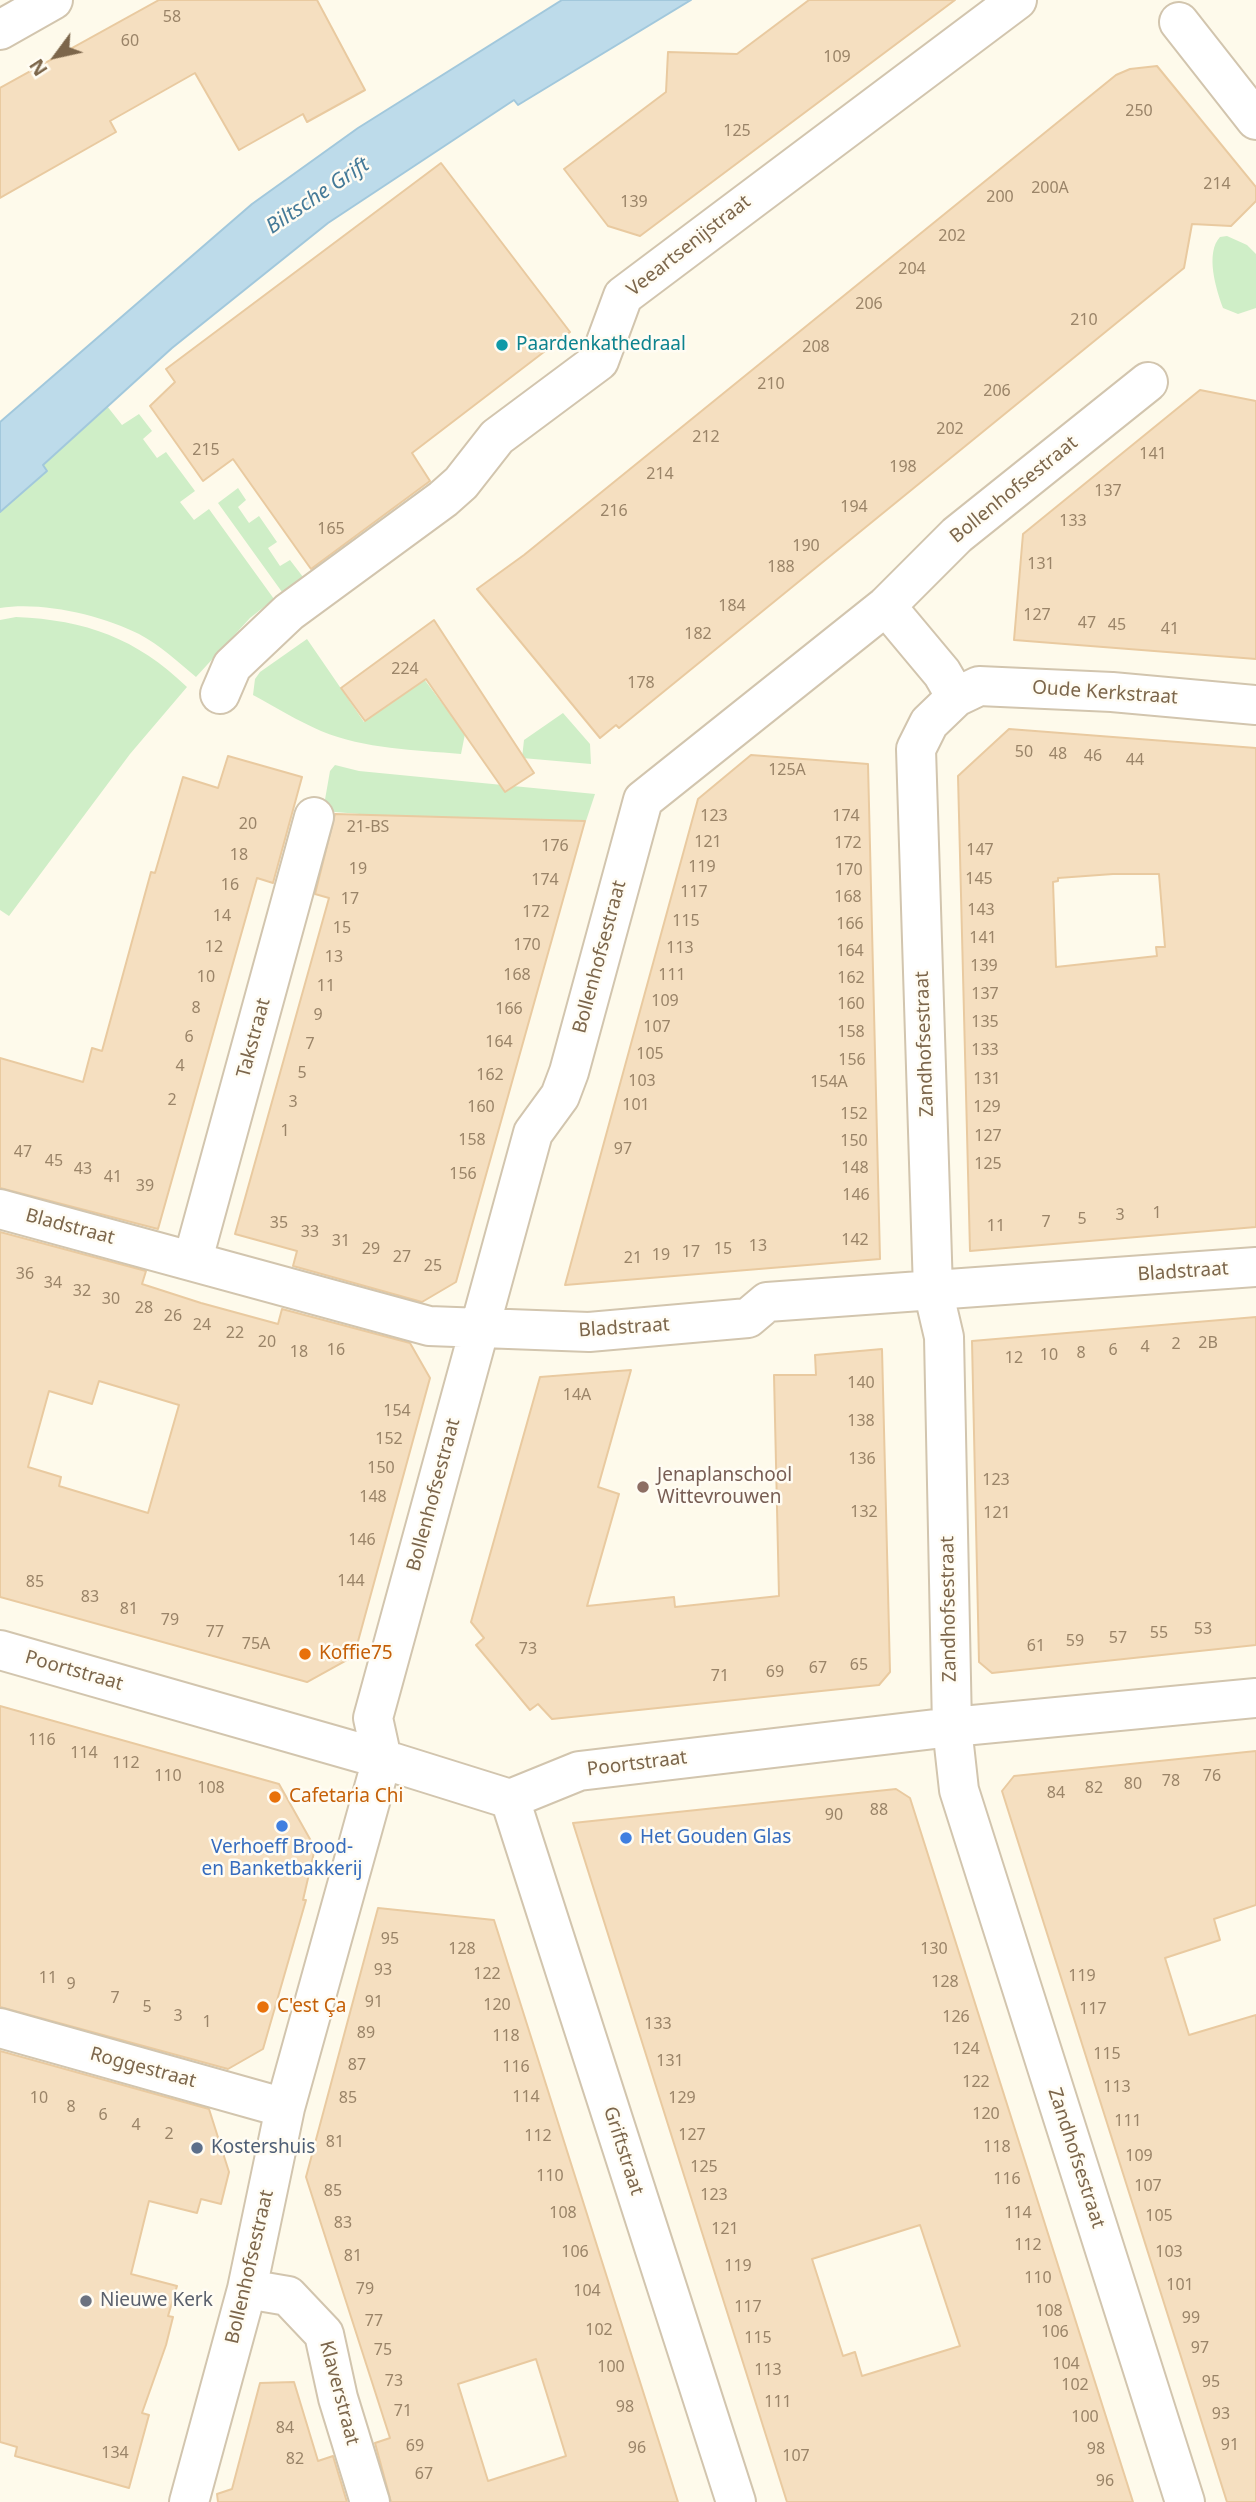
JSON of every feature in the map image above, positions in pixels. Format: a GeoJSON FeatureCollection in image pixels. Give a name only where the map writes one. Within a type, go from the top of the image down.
{"type":"FeatureCollection","features":[{"type":"Feature","properties":{"kind":"street"},"geometry":{"type":"LineString","coordinates":[[0,30],[53,0]]}},
{"type":"Feature","properties":{"kind":"street","name":"Veeartsenijstraat"},"geometry":{"type":"LineString","coordinates":[[220,694],[232,666],[289,612],[443,499],[461,483],[497,437],[599,361],[623,296],[1017,0]]}},
{"type":"Feature","properties":{"kind":"street"},"geometry":{"type":"LineString","coordinates":[[1179,22],[1256,120]]}},
{"type":"Feature","properties":{"kind":"street","name":"Bollenhofsestraat"},"geometry":{"type":"LineString","coordinates":[[189,2502],[247,2289],[285,2108],[382,1759],[373,1718],[533,1133],[560,1096],[569,1072],[643,800],[886,606],[957,535],[1149,382]]}},
{"type":"Feature","properties":{"kind":"street"},"geometry":{"type":"LineString","coordinates":[[886,606],[942,673],[956,697]]}},
{"type":"Feature","properties":{"kind":"street","name":"Oude Kerkstraat"},"geometry":{"type":"LineString","coordinates":[[956,697],[979,686],[1112,692],[1256,705]]}},
{"type":"Feature","properties":{"kind":"street","name":"Zandhofsestraat"},"geometry":{"type":"LineString","coordinates":[[956,697],[929,723],[916,749],[933,1290],[944,1338],[951,1727],[959,1790],[1185,2502]]}},
{"type":"Feature","properties":{"kind":"street","name":"Takstraat"},"geometry":{"type":"LineString","coordinates":[[193,1259],[314,817]]}},
{"type":"Feature","properties":{"kind":"street","name":"Bladstraat"},"geometry":{"type":"LineString","coordinates":[[0,1209],[193,1259],[429,1326],[478,1330],[589,1332],[748,1318],[767,1302],[1256,1267]]}},
{"type":"Feature","properties":{"kind":"street","name":"Poortstraat"},"geometry":{"type":"LineString","coordinates":[[0,1650],[382,1759],[510,1800],[579,1771],[951,1727],[1256,1698]]}},
{"type":"Feature","properties":{"kind":"street","name":"Griftstraat"},"geometry":{"type":"LineString","coordinates":[[510,1800],[736,2502]]}},
{"type":"Feature","properties":{"kind":"street","name":"Roggestraat"},"geometry":{"type":"LineString","coordinates":[[0,2028],[285,2108]]}},
{"type":"Feature","properties":{"kind":"street","name":"Klaverstraat"},"geometry":{"type":"LineString","coordinates":[[247,2289],[288,2296],[324,2334],[338,2398],[370,2502]]}},
{"type":"Feature","properties":{"kind":"green space"},"geometry":{"type":"Polygon","coordinates":[[[1227,236],[1247,245],[1256,254],[1256,308],[1238,314],[1223,308],[1213,271],[1216,244],[1220,237],[1227,236]]]}},
{"type":"Feature","properties":{"kind":"green space"},"geometry":{"type":"Polygon","coordinates":[[[107,406],[122,425],[139,414],[152,431],[143,439],[157,458],[166,452],[195,491],[180,502],[194,520],[209,509],[274,599],[250,618],[196,677],[147,638],[107,621],[52,608],[0,608],[0,512],[47,471],[42,465],[107,406]]]}},
{"type":"Feature","properties":{"kind":"green space"},"geometry":{"type":"Polygon","coordinates":[[[238,488],[246,500],[238,507],[249,523],[259,516],[277,542],[268,548],[280,566],[290,560],[303,577],[282,592],[218,503],[238,488]]]}},
{"type":"Feature","properties":{"kind":"green space"},"geometry":{"type":"Polygon","coordinates":[[[16,617],[65,622],[109,635],[149,656],[187,687],[130,754],[9,916],[0,910],[0,620],[16,617]]]}},
{"type":"Feature","properties":{"kind":"green space"},"geometry":{"type":"Polygon","coordinates":[[[307,639],[364,722],[424,679],[465,734],[461,754],[355,742],[321,731],[253,695],[255,679],[260,672],[307,639]]]}},
{"type":"Feature","properties":{"kind":"green space"},"geometry":{"type":"Polygon","coordinates":[[[563,713],[590,744],[591,764],[522,758],[524,740],[563,713]]]}},
{"type":"Feature","properties":{"kind":"green space"},"geometry":{"type":"Polygon","coordinates":[[[335,765],[359,771],[595,794],[586,821],[384,816],[323,811],[330,771],[335,765]]]}},
{"type":"Feature","properties":{"kind":"water","name":"Biltsche Grift"},"geometry":{"type":"Polygon","coordinates":[[[562,0],[691,0],[518,105],[514,100],[328,223],[172,348],[43,465],[47,471],[0,512],[0,422],[252,204],[358,128],[562,0]]]}},
{"type":"Feature","properties":{"kind":"building"},"geometry":{"type":"Polygon","coordinates":[[[159,0],[317,0],[365,90],[307,122],[303,114],[239,150],[195,73],[110,121],[116,132],[0,198],[0,88],[159,0]]]}},
{"type":"Feature","properties":{"kind":"building"},"geometry":{"type":"Polygon","coordinates":[[[809,0],[955,0],[640,236],[608,226],[564,169],[666,92],[668,52],[737,54],[809,0]]]}},
{"type":"Feature","properties":{"kind":"building"},"geometry":{"type":"Polygon","coordinates":[[[1157,66],[1256,187],[1256,201],[1231,226],[1192,224],[1184,268],[619,728],[616,725],[600,738],[477,589],[524,555],[1116,75],[1130,69],[1157,66]]]}},
{"type":"Feature","properties":{"kind":"building"},"geometry":{"type":"Polygon","coordinates":[[[441,163],[570,332],[412,453],[430,481],[311,569],[233,459],[203,481],[150,406],[175,382],[166,369],[441,163]]]}},
{"type":"Feature","properties":{"kind":"building"},"geometry":{"type":"Polygon","coordinates":[[[1200,390],[1256,401],[1256,659],[1014,640],[1023,534],[1200,390]]]}},
{"type":"Feature","properties":{"kind":"building"},"geometry":{"type":"Polygon","coordinates":[[[434,620],[534,773],[505,792],[426,679],[365,721],[341,688],[434,620]]]}},
{"type":"Feature","properties":{"kind":"building"},"geometry":{"type":"Polygon","coordinates":[[[1009,729],[1256,748],[1256,1227],[970,1251],[958,776],[1009,729]],[[1159,874],[1058,878],[1058,881],[1053,882],[1056,967],[1157,956],[1156,947],[1165,947],[1159,874]]]}},
{"type":"Feature","properties":{"kind":"building"},"geometry":{"type":"Polygon","coordinates":[[[751,755],[868,764],[880,1259],[565,1285],[698,799],[751,755]]]}},
{"type":"Feature","properties":{"kind":"building"},"geometry":{"type":"Polygon","coordinates":[[[228,756],[302,777],[273,883],[257,878],[158,1229],[0,1188],[0,1058],[83,1082],[92,1048],[102,1051],[151,872],[155,873],[183,777],[218,788],[228,756]]]}},
{"type":"Feature","properties":{"kind":"building"},"geometry":{"type":"Polygon","coordinates":[[[335,814],[585,821],[456,1282],[422,1302],[293,1266],[297,1251],[235,1234],[329,898],[315,894],[335,814]]]}},
{"type":"Feature","properties":{"kind":"building"},"geometry":{"type":"Polygon","coordinates":[[[0,1232],[146,1271],[142,1284],[278,1324],[282,1309],[410,1343],[430,1378],[354,1656],[307,1682],[0,1597],[0,1232]],[[99,1381],[92,1404],[49,1391],[28,1467],[61,1477],[59,1486],[148,1513],[179,1405],[99,1381]]]}},
{"type":"Feature","properties":{"kind":"building"},"geometry":{"type":"Polygon","coordinates":[[[1256,1317],[1256,1645],[992,1673],[979,1662],[972,1341],[1256,1317]]]}},
{"type":"Feature","properties":{"kind":"building"},"geometry":{"type":"Polygon","coordinates":[[[882,1349],[890,1672],[879,1685],[552,1719],[538,1704],[530,1710],[476,1645],[484,1638],[471,1622],[540,1377],[631,1370],[598,1487],[619,1494],[587,1606],[674,1597],[675,1607],[779,1596],[774,1375],[816,1375],[815,1355],[882,1349]]]}},
{"type":"Feature","properties":{"kind":"building"},"geometry":{"type":"Polygon","coordinates":[[[0,1706],[279,1784],[315,1848],[303,1900],[306,1900],[263,2049],[228,2069],[0,2007],[0,1706]]]}},
{"type":"Feature","properties":{"kind":"building"},"geometry":{"type":"Polygon","coordinates":[[[1256,1751],[1256,1905],[1214,1919],[1220,1940],[1165,1958],[1189,2035],[1256,2015],[1256,2502],[1227,2502],[1002,1791],[1014,1776],[1256,1751]]]}},
{"type":"Feature","properties":{"kind":"building"},"geometry":{"type":"Polygon","coordinates":[[[896,1789],[910,1798],[1133,2502],[787,2502],[573,1823],[896,1789]],[[920,2225],[812,2259],[843,2356],[855,2352],[862,2376],[960,2346],[920,2225]]]}},
{"type":"Feature","properties":{"kind":"building"},"geometry":{"type":"Polygon","coordinates":[[[378,1908],[494,1920],[678,2502],[391,2502],[375,2443],[390,2438],[306,2177],[378,1908]],[[536,2359],[458,2384],[488,2481],[566,2456],[536,2359]]]}},
{"type":"Feature","properties":{"kind":"building"},"geometry":{"type":"Polygon","coordinates":[[[0,2051],[209,2109],[229,2172],[221,2204],[201,2199],[197,2213],[149,2201],[131,2274],[177,2286],[168,2316],[173,2317],[166,2345],[142,2413],[149,2415],[129,2488],[15,2456],[17,2447],[0,2442],[0,2051]]]}},
{"type":"Feature","properties":{"kind":"building"},"geometry":{"type":"Polygon","coordinates":[[[294,2382],[318,2461],[333,2456],[347,2502],[218,2502],[217,2494],[232,2489],[260,2383],[294,2382]]]}},
{"type":"Feature","properties":{"kind":"place","name":"Paardenkathedraal"},"geometry":{"type":"Point","coordinates":[502,345]}},
{"type":"Feature","properties":{"kind":"place","name":"Jenaplanschool Wittevrouwen"},"geometry":{"type":"Point","coordinates":[643,1487]}},
{"type":"Feature","properties":{"kind":"place","name":"Koffie75"},"geometry":{"type":"Point","coordinates":[305,1654]}},
{"type":"Feature","properties":{"kind":"place","name":"Cafetaria Chi"},"geometry":{"type":"Point","coordinates":[275,1797]}},
{"type":"Feature","properties":{"kind":"place","name":"Verhoeff Brood- en Banketbakkerij"},"geometry":{"type":"Point","coordinates":[282,1826]}},
{"type":"Feature","properties":{"kind":"place","name":"Het Gouden Glas"},"geometry":{"type":"Point","coordinates":[626,1838]}},
{"type":"Feature","properties":{"kind":"place","name":"C'est Ça"},"geometry":{"type":"Point","coordinates":[263,2007]}},
{"type":"Feature","properties":{"kind":"place","name":"Kostershuis"},"geometry":{"type":"Point","coordinates":[197,2148]}},
{"type":"Feature","properties":{"kind":"place","name":"Nieuwe Kerk"},"geometry":{"type":"Point","coordinates":[86,2301]}}]}
